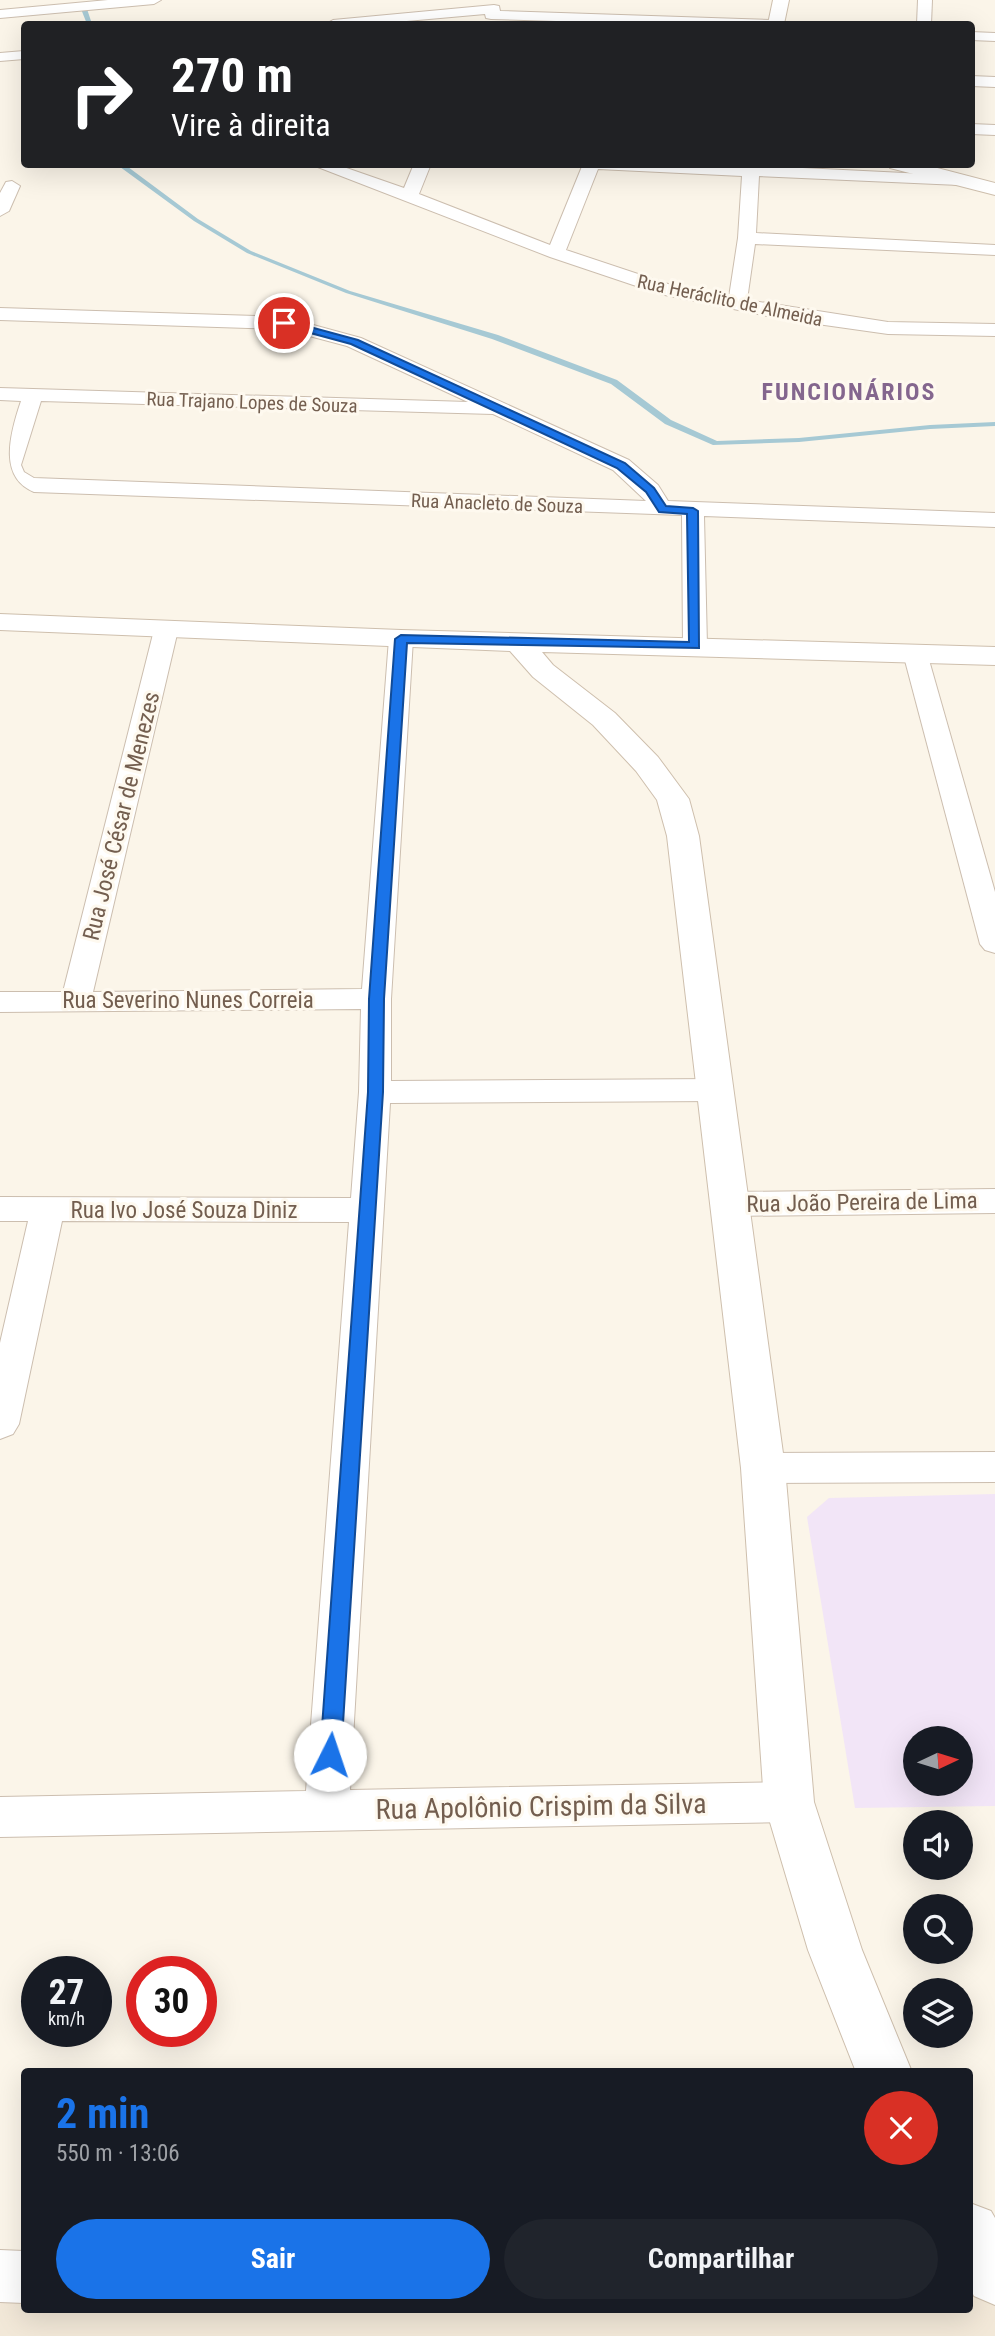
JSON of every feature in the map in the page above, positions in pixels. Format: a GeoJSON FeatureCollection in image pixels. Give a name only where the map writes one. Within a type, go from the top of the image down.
{"type":"FeatureCollection","features":[{"type":"Feature","properties":{"kind":"street"},"geometry":{"type":"LineString","coordinates":[[0,14],[154,0]]}},
{"type":"Feature","properties":{"kind":"street"},"geometry":{"type":"LineString","coordinates":[[776,21],[780,0]]}},
{"type":"Feature","properties":{"kind":"street"},"geometry":{"type":"LineString","coordinates":[[924,21],[925,0]]}},
{"type":"Feature","properties":{"kind":"street"},"geometry":{"type":"LineString","coordinates":[[354,21],[460,6],[493,12],[701,21]]}},
{"type":"Feature","properties":{"kind":"street"},"geometry":{"type":"LineString","coordinates":[[975,36],[995,37]]}},
{"type":"Feature","properties":{"kind":"street"},"geometry":{"type":"LineString","coordinates":[[0,57],[21,55]]}},
{"type":"Feature","properties":{"kind":"street"},"geometry":{"type":"LineString","coordinates":[[975,81],[995,82]]}},
{"type":"Feature","properties":{"kind":"street"},"geometry":{"type":"LineString","coordinates":[[975,129],[995,130]]}},
{"type":"Feature","properties":{"kind":"street","name":"Rua Heráclito de Almeida"},"geometry":{"type":"LineString","coordinates":[[328,168],[556,253],[667,290],[737,305],[888,328],[995,330]]}},
{"type":"Feature","properties":{"kind":"street"},"geometry":{"type":"LineString","coordinates":[[409,196],[421,168]]}},
{"type":"Feature","properties":{"kind":"street"},"geometry":{"type":"LineString","coordinates":[[556,253],[590,168]]}},
{"type":"Feature","properties":{"kind":"street"},"geometry":{"type":"LineString","coordinates":[[683,168],[959,180]]}},
{"type":"Feature","properties":{"kind":"street"},"geometry":{"type":"LineString","coordinates":[[914,168],[995,189]]}},
{"type":"Feature","properties":{"kind":"street"},"geometry":{"type":"LineString","coordinates":[[737,305],[747,238],[751,171]]}},
{"type":"Feature","properties":{"kind":"street"},"geometry":{"type":"LineString","coordinates":[[0,211],[12,186]]}},
{"type":"Feature","properties":{"kind":"street"},"geometry":{"type":"LineString","coordinates":[[747,238],[995,250]]}},
{"type":"Feature","properties":{"kind":"street"},"geometry":{"type":"LineString","coordinates":[[0,314],[247,320],[284,323],[354,342],[621,465],[650,490],[662,509]]}},
{"type":"Feature","properties":{"kind":"street","name":"Rua Trajano Lopes de Souza"},"geometry":{"type":"LineString","coordinates":[[0,394],[504,409]]}},
{"type":"Feature","properties":{"kind":"street","name":"Rua Anacleto de Souza"},"geometry":{"type":"LineString","coordinates":[[33,395],[10,465],[13,476],[20,482],[47,486],[995,520]]}},
{"type":"Feature","properties":{"kind":"street"},"geometry":{"type":"LineString","coordinates":[[693,511],[695,646]]}},
{"type":"Feature","properties":{"kind":"street"},"geometry":{"type":"LineString","coordinates":[[0,622],[401,639],[995,656]]}},
{"type":"Feature","properties":{"kind":"street","name":"Rua José César de Menezes"},"geometry":{"type":"LineString","coordinates":[[76,1001],[166,630]]}},
{"type":"Feature","properties":{"kind":"street"},"geometry":{"type":"LineString","coordinates":[[327,1810],[375,1092],[376,999],[401,639]]}},
{"type":"Feature","properties":{"kind":"street"},"geometry":{"type":"LineString","coordinates":[[518,642],[543,671],[604,719],[647,764],[673,799],[683,836],[763,1468],[789,1802],[835,1950],[882,2068]]}},
{"type":"Feature","properties":{"kind":"street"},"geometry":{"type":"LineString","coordinates":[[915,653],[995,944]]}},
{"type":"Feature","properties":{"kind":"street","name":"Rua Severino Nunes Correia"},"geometry":{"type":"LineString","coordinates":[[0,1002],[376,999]]}},
{"type":"Feature","properties":{"kind":"street"},"geometry":{"type":"LineString","coordinates":[[375,1092],[717,1090]]}},
{"type":"Feature","properties":{"kind":"street","name":"Rua João Pereira de Lima"},"geometry":{"type":"LineString","coordinates":[[729,1204],[995,1201]]}},
{"type":"Feature","properties":{"kind":"street","name":"Rua Ivo José Souza Diniz"},"geometry":{"type":"LineString","coordinates":[[0,1209],[367,1210]]}},
{"type":"Feature","properties":{"kind":"street"},"geometry":{"type":"LineString","coordinates":[[0,1424],[48,1209]]}},
{"type":"Feature","properties":{"kind":"street"},"geometry":{"type":"LineString","coordinates":[[763,1468],[995,1467]]}},
{"type":"Feature","properties":{"kind":"street","name":"Rua Apolônio Crispim da Silva"},"geometry":{"type":"LineString","coordinates":[[0,1817],[789,1802]]}},
{"type":"Feature","properties":{"kind":"street"},"geometry":{"type":"LineString","coordinates":[[0,2276],[21,2277]]}},
{"type":"Feature","properties":{"kind":"shaded area"},"geometry":{"type":"Polygon","coordinates":[[[995,1494],[995,1806],[855,1808],[807,1517],[829,1498],[995,1494]]]}},
{"type":"Feature","properties":{"kind":"shaded area"},"geometry":{"type":"Polygon","coordinates":[[[21,2279],[21,2313],[973,2313],[973,2284],[995,2299],[995,2336],[0,2336],[0,2280],[21,2279]]]}},
{"type":"Feature","properties":{"kind":"waterway"},"geometry":{"type":"LineString","coordinates":[[84,9],[89,21]]}},
{"type":"Feature","properties":{"kind":"waterway"},"geometry":{"type":"LineString","coordinates":[[124,168],[196,220],[249,252],[348,292],[495,337],[614,382],[668,422],[716,443],[799,440],[930,427],[995,424]]}},
{"type":"Feature","properties":{"kind":"district","name":"FUNCIONÁRIOS"},"geometry":{"type":"Point","coordinates":[849,392]}},
{"type":"Feature","properties":{"kind":"route"},"geometry":{"type":"LineString","coordinates":[[284,323],[354,342],[504,409],[621,465],[650,490],[662,509],[693,511],[695,646],[401,639],[376,999],[375,1092],[330,1755]]}}]}
